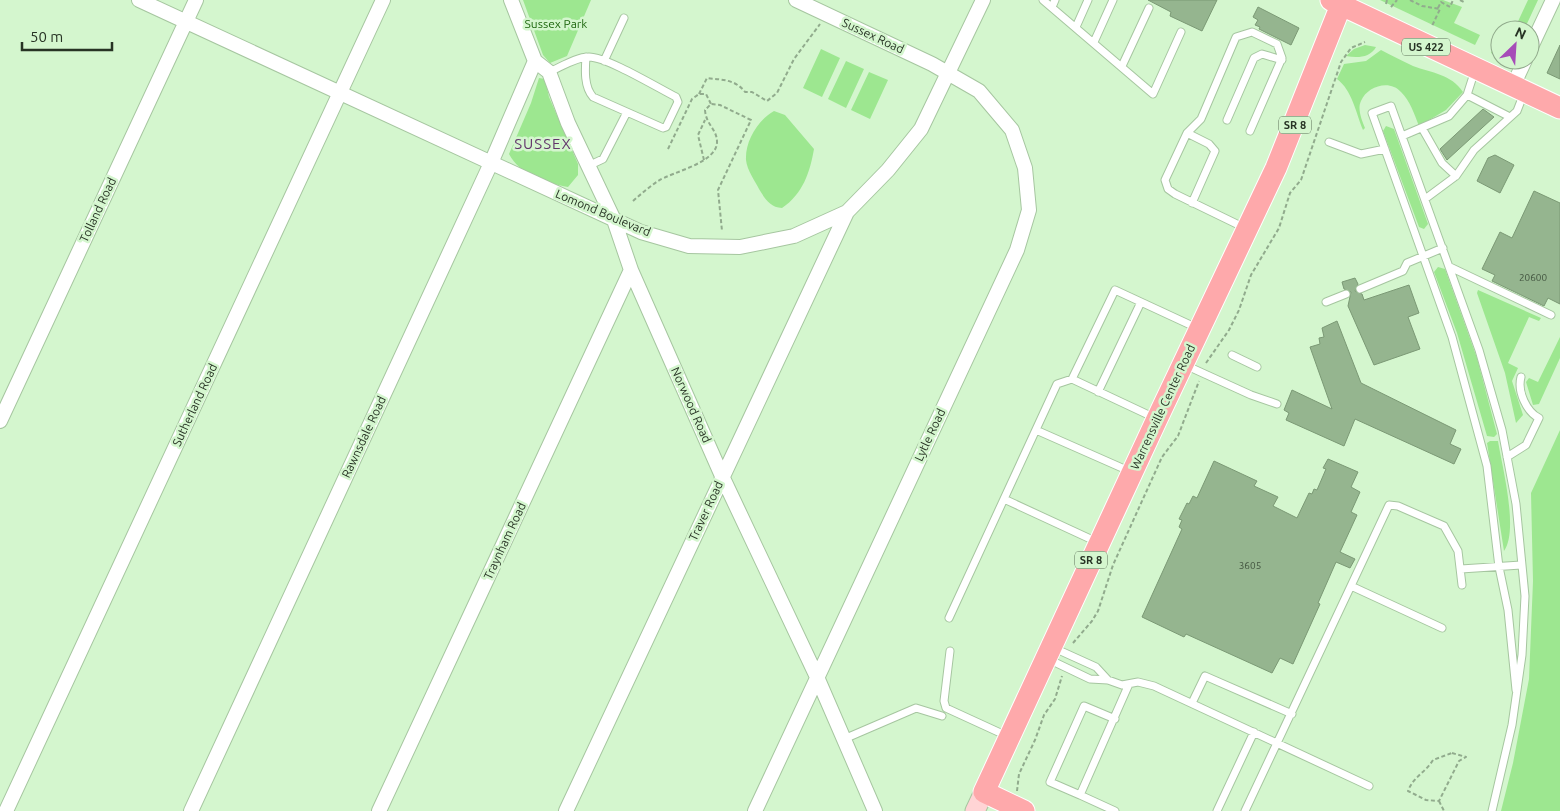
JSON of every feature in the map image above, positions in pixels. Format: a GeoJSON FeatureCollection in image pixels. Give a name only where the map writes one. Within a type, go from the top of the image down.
{"type":"FeatureCollection","features":[{"type":"Feature","properties":{"kind":"main road","name":"US 422"},"geometry":{"type":"LineString","coordinates":[[1338,2],[1560,108]]}},
{"type":"Feature","properties":{"kind":"main road","name":"Warrensville Center Road"},"geometry":{"type":"LineString","coordinates":[[980,802],[1048,652],[1293,130],[1338,2]]}},
{"type":"Feature","properties":{"kind":"main road","name":"SR 8"},"geometry":{"type":"LineString","coordinates":[[980,802],[1021,802]]}},
{"type":"Feature","properties":{"kind":"street","name":"Lomond Boulevard"},"geometry":{"type":"LineString","coordinates":[[139,0],[641,232],[689,246],[740,247],[794,236],[847,212],[888,170],[921,129],[982,0]]}},
{"type":"Feature","properties":{"kind":"street","name":"Tolland Road"},"geometry":{"type":"LineString","coordinates":[[0,421],[196,0]]}},
{"type":"Feature","properties":{"kind":"street","name":"Sutherland Road"},"geometry":{"type":"LineString","coordinates":[[6,811],[383,0]]}},
{"type":"Feature","properties":{"kind":"street"},"geometry":{"type":"LineString","coordinates":[[511,0],[535,61],[549,72]]}},
{"type":"Feature","properties":{"kind":"street","name":"Sussex Road"},"geometry":{"type":"LineString","coordinates":[[796,0],[949,72]]}},
{"type":"Feature","properties":{"kind":"street"},"geometry":{"type":"LineString","coordinates":[[1540,28],[1553,0]]}},
{"type":"Feature","properties":{"kind":"street","name":"Rawnsdale Road"},"geometry":{"type":"LineString","coordinates":[[191,811],[491,163],[535,61]]}},
{"type":"Feature","properties":{"kind":"street"},"geometry":{"type":"LineString","coordinates":[[1519,89],[1523,70]]}},
{"type":"Feature","properties":{"kind":"street","name":"Norwood Road"},"geometry":{"type":"LineString","coordinates":[[549,72],[568,123],[614,220],[631,270],[722,476],[817,677],[875,811]]}},
{"type":"Feature","properties":{"kind":"street","name":"Lytle Road"},"geometry":{"type":"LineString","coordinates":[[755,811],[1017,250],[1029,210],[1025,168],[1012,130],[979,90],[949,72]]}},
{"type":"Feature","properties":{"kind":"street","name":"Traver Road"},"geometry":{"type":"LineString","coordinates":[[566,811],[847,212]]}},
{"type":"Feature","properties":{"kind":"street","name":"Traynham Road"},"geometry":{"type":"LineString","coordinates":[[379,811],[631,270]]}},
{"type":"Feature","properties":{"kind":"lane"},"geometry":{"type":"LineString","coordinates":[[1043,0],[1053,4],[1076,27],[1153,94],[1181,32]]}},
{"type":"Feature","properties":{"kind":"lane"},"geometry":{"type":"LineString","coordinates":[[1076,27],[1088,0]]}},
{"type":"Feature","properties":{"kind":"lane"},"geometry":{"type":"LineString","coordinates":[[1094,42],[1113,0]]}},
{"type":"Feature","properties":{"kind":"lane"},"geometry":{"type":"LineString","coordinates":[[1122,66],[1149,8]]}},
{"type":"Feature","properties":{"kind":"lane"},"geometry":{"type":"LineString","coordinates":[[604,61],[624,18]]}},
{"type":"Feature","properties":{"kind":"lane"},"geometry":{"type":"LineString","coordinates":[[1247,230],[1168,189],[1165,180],[1188,133],[1201,119],[1236,37],[1252,32],[1277,44],[1281,50],[1282,60],[1250,131]]}},
{"type":"Feature","properties":{"kind":"lane"},"geometry":{"type":"LineString","coordinates":[[1227,120],[1254,58],[1262,54],[1282,60]]}},
{"type":"Feature","properties":{"kind":"lane"},"geometry":{"type":"LineString","coordinates":[[549,72],[586,57],[604,61],[678,99],[665,128],[593,97],[589,93],[586,78],[586,57]]}},
{"type":"Feature","properties":{"kind":"lane"},"geometry":{"type":"LineString","coordinates":[[1402,136],[1449,116],[1466,95],[1476,69]]}},
{"type":"Feature","properties":{"kind":"lane"},"geometry":{"type":"LineString","coordinates":[[1425,199],[1456,176],[1474,150],[1517,111],[1519,89]]}},
{"type":"Feature","properties":{"kind":"lane"},"geometry":{"type":"LineString","coordinates":[[1466,95],[1510,117]]}},
{"type":"Feature","properties":{"kind":"lane"},"geometry":{"type":"LineString","coordinates":[[1492,811],[1512,726],[1522,655],[1525,596],[1516,504],[1502,430],[1480,350],[1391,106],[1372,113],[1452,337],[1487,466],[1499,567],[1508,610],[1516,690]]}},
{"type":"Feature","properties":{"kind":"lane"},"geometry":{"type":"LineString","coordinates":[[588,166],[603,159],[627,112]]}},
{"type":"Feature","properties":{"kind":"lane"},"geometry":{"type":"LineString","coordinates":[[1422,128],[1442,163],[1456,176]]}},
{"type":"Feature","properties":{"kind":"lane"},"geometry":{"type":"LineString","coordinates":[[1188,133],[1209,144],[1215,152],[1192,202]]}},
{"type":"Feature","properties":{"kind":"lane"},"geometry":{"type":"LineString","coordinates":[[1329,142],[1361,154],[1384,149]]}},
{"type":"Feature","properties":{"kind":"lane"},"geometry":{"type":"LineString","coordinates":[[1360,290],[1403,271],[1407,263],[1443,248]]}},
{"type":"Feature","properties":{"kind":"lane"},"geometry":{"type":"LineString","coordinates":[[1450,267],[1551,315]]}},
{"type":"Feature","properties":{"kind":"lane"},"geometry":{"type":"LineString","coordinates":[[1072,379],[1114,290],[1200,329]]}},
{"type":"Feature","properties":{"kind":"lane"},"geometry":{"type":"LineString","coordinates":[[1326,302],[1346,294]]}},
{"type":"Feature","properties":{"kind":"lane"},"geometry":{"type":"LineString","coordinates":[[1098,392],[1141,302]]}},
{"type":"Feature","properties":{"kind":"lane"},"geometry":{"type":"LineString","coordinates":[[1232,355],[1257,367]]}},
{"type":"Feature","properties":{"kind":"lane"},"geometry":{"type":"LineString","coordinates":[[1183,363],[1251,395],[1277,404]]}},
{"type":"Feature","properties":{"kind":"lane"},"geometry":{"type":"LineString","coordinates":[[1507,458],[1526,444],[1540,418],[1533,415],[1526,406],[1520,386],[1521,378]]}},
{"type":"Feature","properties":{"kind":"lane"},"geometry":{"type":"LineString","coordinates":[[949,618],[1057,384],[1072,379],[1157,419]]}},
{"type":"Feature","properties":{"kind":"lane"},"geometry":{"type":"LineString","coordinates":[[1036,430],[1132,472]]}},
{"type":"Feature","properties":{"kind":"lane"},"geometry":{"type":"LineString","coordinates":[[1004,499],[1099,543]]}},
{"type":"Feature","properties":{"kind":"lane"},"geometry":{"type":"LineString","coordinates":[[1245,811],[1389,505],[1398,506],[1444,526],[1458,551],[1462,586]]}},
{"type":"Feature","properties":{"kind":"lane"},"geometry":{"type":"LineString","coordinates":[[1461,569],[1521,565]]}},
{"type":"Feature","properties":{"kind":"lane"},"geometry":{"type":"LineString","coordinates":[[1351,586],[1442,628]]}},
{"type":"Feature","properties":{"kind":"lane"},"geometry":{"type":"LineString","coordinates":[[950,651],[944,701],[946,708],[1009,738]]}},
{"type":"Feature","properties":{"kind":"lane"},"geometry":{"type":"LineString","coordinates":[[1048,652],[1096,667],[1108,680]]}},
{"type":"Feature","properties":{"kind":"lane"},"geometry":{"type":"LineString","coordinates":[[1048,652],[1090,679],[1108,680],[1122,685],[1138,682],[1152,685],[1369,786]]}},
{"type":"Feature","properties":{"kind":"lane"},"geometry":{"type":"LineString","coordinates":[[1192,703],[1205,676],[1292,714]]}},
{"type":"Feature","properties":{"kind":"lane"},"geometry":{"type":"LineString","coordinates":[[1080,795],[1129,684]]}},
{"type":"Feature","properties":{"kind":"lane"},"geometry":{"type":"LineString","coordinates":[[1115,719],[1084,706],[1050,782],[1116,811]]}},
{"type":"Feature","properties":{"kind":"lane"},"geometry":{"type":"LineString","coordinates":[[844,739],[916,708],[942,716]]}},
{"type":"Feature","properties":{"kind":"lane"},"geometry":{"type":"LineString","coordinates":[[1216,811],[1254,732]]}},
{"type":"Feature","properties":{"kind":"path"},"geometry":{"type":"LineString","coordinates":[[1386,4],[1387,0]]}},
{"type":"Feature","properties":{"kind":"path"},"geometry":{"type":"LineString","coordinates":[[1391,7],[1397,0]]}},
{"type":"Feature","properties":{"kind":"path"},"geometry":{"type":"LineString","coordinates":[[1410,0],[1422,6],[1438,8]]}},
{"type":"Feature","properties":{"kind":"path"},"geometry":{"type":"LineString","coordinates":[[1432,26],[1440,9],[1438,8],[1441,2],[1450,6],[1454,0]]}},
{"type":"Feature","properties":{"kind":"path"},"geometry":{"type":"LineString","coordinates":[[1460,0],[1464,2]]}},
{"type":"Feature","properties":{"kind":"path"},"geometry":{"type":"LineString","coordinates":[[668,149],[692,99],[699,94],[707,78],[721,78],[738,83],[745,92],[752,92],[767,101],[777,93],[794,59],[820,23]]}},
{"type":"Feature","properties":{"kind":"path"},"geometry":{"type":"LineString","coordinates":[[1208,360],[1229,330],[1239,310],[1251,276],[1278,228],[1290,193],[1301,180],[1341,62],[1351,48],[1365,42]]}},
{"type":"Feature","properties":{"kind":"path"},"geometry":{"type":"LineString","coordinates":[[699,94],[706,94],[711,104]]}},
{"type":"Feature","properties":{"kind":"path"},"geometry":{"type":"LineString","coordinates":[[704,160],[698,135],[705,120],[705,110],[711,104]]}},
{"type":"Feature","properties":{"kind":"path"},"geometry":{"type":"LineString","coordinates":[[711,104],[720,105],[750,120],[718,190],[722,231]]}},
{"type":"Feature","properties":{"kind":"path"},"geometry":{"type":"LineString","coordinates":[[633,201],[658,181],[704,160],[712,153],[717,144],[716,133],[705,120]]}},
{"type":"Feature","properties":{"kind":"path"},"geometry":{"type":"LineString","coordinates":[[1072,644],[1098,611],[1113,564],[1162,457],[1178,436],[1198,383]]}},
{"type":"Feature","properties":{"kind":"path"},"geometry":{"type":"LineString","coordinates":[[1021,802],[1018,774],[1035,740],[1044,715],[1054,699],[1062,674]]}},
{"type":"Feature","properties":{"kind":"path"},"geometry":{"type":"LineString","coordinates":[[1452,753],[1466,758],[1459,761],[1439,801],[1415,796],[1408,791],[1410,786],[1433,760],[1440,756],[1452,753]]}},
{"type":"Feature","properties":{"kind":"path"},"geometry":{"type":"LineString","coordinates":[[1439,801],[1444,811]]}},
{"type":"Feature","properties":{"kind":"green space","name":"Sussex Park"},"geometry":{"type":"Polygon","coordinates":[[[523,0],[591,0],[567,56],[550,63],[543,55],[523,0]]]}},
{"type":"Feature","properties":{"kind":"green space"},"geometry":{"type":"Polygon","coordinates":[[[1380,0],[1443,0],[1462,7],[1454,23],[1480,35],[1475,45],[1380,0]]]}},
{"type":"Feature","properties":{"kind":"green space"},"geometry":{"type":"Polygon","coordinates":[[[1528,0],[1538,0],[1529,20],[1519,20],[1528,0]]]}},
{"type":"Feature","properties":{"kind":"green space"},"geometry":{"type":"Polygon","coordinates":[[[1365,45],[1376,47],[1367,55],[1359,57],[1346,56],[1354,49],[1365,45]]]}},
{"type":"Feature","properties":{"kind":"green space"},"geometry":{"type":"Polygon","coordinates":[[[821,49],[840,58],[822,97],[803,88],[821,49]]]}},
{"type":"Feature","properties":{"kind":"green space"},"geometry":{"type":"Polygon","coordinates":[[[1381,50],[1413,66],[1453,81],[1463,92],[1446,110],[1419,126],[1409,103],[1396,88],[1385,85],[1373,88],[1368,91],[1360,104],[1360,115],[1365,128],[1363,130],[1350,95],[1337,79],[1344,64],[1366,61],[1381,50]]]}},
{"type":"Feature","properties":{"kind":"green space"},"geometry":{"type":"Polygon","coordinates":[[[846,61],[864,69],[846,108],[828,99],[846,61]]]}},
{"type":"Feature","properties":{"kind":"green space"},"geometry":{"type":"Polygon","coordinates":[[[869,72],[888,80],[870,119],[851,110],[869,72]]]}},
{"type":"Feature","properties":{"kind":"green space"},"geometry":{"type":"Polygon","coordinates":[[[539,78],[545,79],[549,97],[578,164],[578,175],[568,187],[534,177],[520,167],[509,154],[531,103],[539,78]]]}},
{"type":"Feature","properties":{"kind":"green space"},"geometry":{"type":"Polygon","coordinates":[[[774,111],[785,115],[814,149],[804,182],[795,196],[782,208],[774,206],[766,199],[751,175],[746,160],[750,139],[758,125],[774,111]]]}},
{"type":"Feature","properties":{"kind":"green space"},"geometry":{"type":"Polygon","coordinates":[[[1386,126],[1394,129],[1428,224],[1424,229],[1419,227],[1383,131],[1386,126]]]}},
{"type":"Feature","properties":{"kind":"green space"},"geometry":{"type":"Polygon","coordinates":[[[1438,267],[1445,269],[1477,358],[1497,434],[1494,437],[1487,436],[1457,333],[1434,272],[1438,267]]]}},
{"type":"Feature","properties":{"kind":"green space"},"geometry":{"type":"Polygon","coordinates":[[[1478,290],[1541,318],[1539,321],[1529,317],[1508,363],[1518,368],[1512,381],[1523,415],[1516,423],[1505,373],[1477,293],[1478,290]]]}},
{"type":"Feature","properties":{"kind":"green space"},"geometry":{"type":"Polygon","coordinates":[[[1560,337],[1560,358],[1539,404],[1533,405],[1526,382],[1529,378],[1538,382],[1560,337]]]}},
{"type":"Feature","properties":{"kind":"green space"},"geometry":{"type":"Polygon","coordinates":[[[1560,430],[1560,811],[1501,811],[1513,763],[1529,679],[1533,581],[1531,493],[1560,430]]]}},
{"type":"Feature","properties":{"kind":"green space"},"geometry":{"type":"Polygon","coordinates":[[[1498,441],[1506,481],[1510,528],[1504,551],[1487,443],[1498,441]]]}},
{"type":"Feature","properties":{"kind":"building"},"geometry":{"type":"Polygon","coordinates":[[[1148,0],[1217,0],[1202,31],[1170,16],[1171,12],[1148,0]]]}},
{"type":"Feature","properties":{"kind":"building"},"geometry":{"type":"Polygon","coordinates":[[[1258,7],[1299,28],[1291,45],[1259,29],[1260,27],[1255,25],[1258,20],[1253,17],[1258,7]]]}},
{"type":"Feature","properties":{"kind":"building"},"geometry":{"type":"Polygon","coordinates":[[[1560,45],[1560,79],[1547,73],[1560,45]]]}},
{"type":"Feature","properties":{"kind":"building"},"geometry":{"type":"Polygon","coordinates":[[[1483,109],[1494,117],[1447,160],[1440,149],[1483,109]]]}},
{"type":"Feature","properties":{"kind":"building"},"geometry":{"type":"Polygon","coordinates":[[[1495,155],[1514,165],[1500,193],[1477,181],[1488,158],[1495,155]]]}},
{"type":"Feature","properties":{"kind":"building"},"geometry":{"type":"Polygon","coordinates":[[[1534,191],[1560,203],[1560,304],[1548,298],[1544,306],[1492,281],[1495,275],[1482,269],[1500,232],[1512,238],[1534,191]]]}},
{"type":"Feature","properties":{"kind":"building"},"geometry":{"type":"Polygon","coordinates":[[[1355,278],[1358,284],[1355,291],[1362,294],[1364,300],[1409,285],[1419,313],[1408,317],[1420,349],[1374,365],[1348,306],[1351,292],[1344,289],[1342,282],[1355,278]]]}},
{"type":"Feature","properties":{"kind":"building"},"geometry":{"type":"Polygon","coordinates":[[[1337,321],[1361,383],[1456,430],[1450,444],[1461,449],[1454,464],[1355,419],[1344,446],[1286,420],[1289,413],[1284,410],[1292,390],[1332,409],[1310,347],[1320,344],[1319,338],[1324,337],[1322,328],[1337,321]]]}},
{"type":"Feature","properties":{"kind":"building"},"geometry":{"type":"Polygon","coordinates":[[[1328,459],[1358,472],[1351,487],[1360,492],[1351,512],[1357,515],[1340,552],[1355,559],[1350,568],[1336,562],[1318,603],[1320,604],[1293,664],[1280,658],[1272,673],[1186,634],[1184,637],[1142,617],[1182,529],[1179,527],[1182,520],[1179,519],[1193,496],[1197,498],[1214,461],[1257,481],[1254,486],[1278,497],[1273,506],[1297,518],[1309,493],[1312,494],[1314,489],[1317,490],[1326,469],[1323,468],[1328,459]]]}},
{"type":"Feature","properties":{"kind":"district","name":"SUSSEX"},"geometry":{"type":"Point","coordinates":[543,144]}}]}
